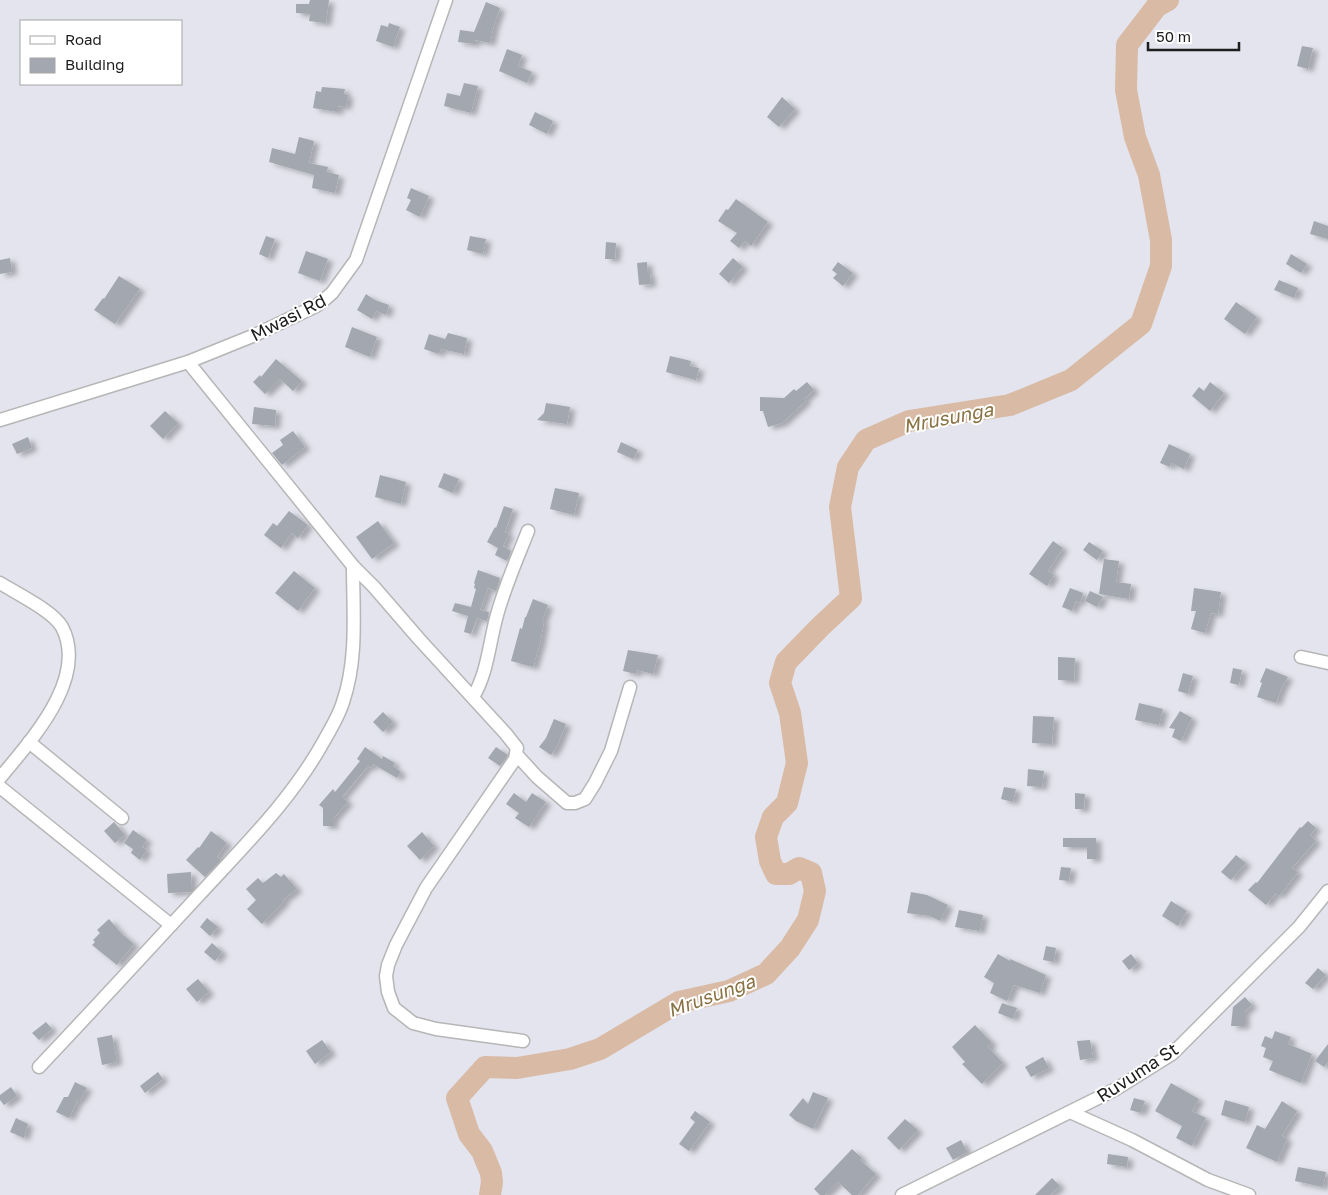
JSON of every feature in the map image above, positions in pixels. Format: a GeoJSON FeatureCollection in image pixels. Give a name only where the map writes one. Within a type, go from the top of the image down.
{"type":"FeatureCollection","features":[{"type":"Feature","properties":{"kind":"street","name":"Mwasi Rd"},"geometry":{"type":"LineString","coordinates":[[0,420],[188,362],[254,335],[316,306],[332,293],[356,260],[446,0]]}},
{"type":"Feature","properties":{"kind":"street"},"geometry":{"type":"LineString","coordinates":[[188,362],[353,566],[374,587],[517,748],[515,760],[426,888],[388,965],[386,976],[388,992],[394,1008],[413,1023],[436,1029],[523,1041]]}},
{"type":"Feature","properties":{"kind":"street"},"geometry":{"type":"LineString","coordinates":[[473,697],[481,683],[500,602],[528,531]]}},
{"type":"Feature","properties":{"kind":"street"},"geometry":{"type":"LineString","coordinates":[[39,1067],[171,925],[294,788],[313,762],[343,703],[352,662],[354,642],[353,566]]}},
{"type":"Feature","properties":{"kind":"street"},"geometry":{"type":"LineString","coordinates":[[0,583],[42,608],[61,626],[68,647],[67,671],[62,690],[29,742],[0,778]]}},
{"type":"Feature","properties":{"kind":"street"},"geometry":{"type":"LineString","coordinates":[[1301,657],[1328,663]]}},
{"type":"Feature","properties":{"kind":"street"},"geometry":{"type":"LineString","coordinates":[[516,754],[537,777],[567,803],[575,803],[585,799],[611,751],[630,687]]}},
{"type":"Feature","properties":{"kind":"street"},"geometry":{"type":"LineString","coordinates":[[29,742],[122,818]]}},
{"type":"Feature","properties":{"kind":"street"},"geometry":{"type":"LineString","coordinates":[[0,787],[171,925]]}},
{"type":"Feature","properties":{"kind":"street","name":"Ruvuma St"},"geometry":{"type":"LineString","coordinates":[[902,1195],[1116,1090],[1172,1054],[1299,928],[1328,891]]}},
{"type":"Feature","properties":{"kind":"street"},"geometry":{"type":"LineString","coordinates":[[1070,1112],[1132,1140],[1208,1180],[1249,1195]]}},
{"type":"Feature","properties":{"kind":"building"},"geometry":{"type":"Polygon","coordinates":[[[310,0],[329,0],[326,23],[309,21],[310,14],[296,13],[296,4],[309,4],[310,0]]]}},
{"type":"Feature","properties":{"kind":"building"},"geometry":{"type":"Polygon","coordinates":[[[486,2],[500,8],[490,43],[475,40],[475,44],[458,42],[460,30],[474,32],[486,2]]]}},
{"type":"Feature","properties":{"kind":"building"},"geometry":{"type":"Polygon","coordinates":[[[389,23],[400,27],[393,47],[376,41],[381,25],[388,27],[389,23]]]}},
{"type":"Feature","properties":{"kind":"building"},"geometry":{"type":"Polygon","coordinates":[[[1302,46],[1313,48],[1308,69],[1297,66],[1302,46]]]}},
{"type":"Feature","properties":{"kind":"building"},"geometry":{"type":"Polygon","coordinates":[[[507,49],[522,55],[518,66],[532,72],[527,83],[499,71],[507,49]]]}},
{"type":"Feature","properties":{"kind":"building"},"geometry":{"type":"Polygon","coordinates":[[[464,83],[478,86],[471,113],[444,106],[447,93],[460,96],[464,83]]]}},
{"type":"Feature","properties":{"kind":"building"},"geometry":{"type":"Polygon","coordinates":[[[322,87],[345,89],[344,94],[348,95],[346,107],[338,106],[338,112],[313,108],[316,91],[321,92],[322,87]]]}},
{"type":"Feature","properties":{"kind":"building"},"geometry":{"type":"Polygon","coordinates":[[[782,97],[795,109],[779,127],[767,117],[782,97]]]}},
{"type":"Feature","properties":{"kind":"building"},"geometry":{"type":"Polygon","coordinates":[[[535,112],[553,121],[547,134],[529,125],[535,112]]]}},
{"type":"Feature","properties":{"kind":"building"},"geometry":{"type":"Polygon","coordinates":[[[299,137],[314,141],[309,163],[328,167],[327,172],[339,175],[335,193],[312,188],[314,175],[269,162],[272,148],[295,154],[299,137]]]}},
{"type":"Feature","properties":{"kind":"building"},"geometry":{"type":"Polygon","coordinates":[[[411,188],[429,196],[420,217],[406,210],[411,200],[407,198],[411,188]]]}},
{"type":"Feature","properties":{"kind":"building"},"geometry":{"type":"Polygon","coordinates":[[[736,199],[768,222],[751,246],[745,241],[739,248],[730,241],[737,233],[718,221],[736,199]]]}},
{"type":"Feature","properties":{"kind":"building"},"geometry":{"type":"Polygon","coordinates":[[[1314,221],[1328,226],[1328,239],[1310,234],[1314,221]]]}},
{"type":"Feature","properties":{"kind":"building"},"geometry":{"type":"Polygon","coordinates":[[[266,236],[275,239],[268,258],[259,254],[266,236]]]}},
{"type":"Feature","properties":{"kind":"building"},"geometry":{"type":"Polygon","coordinates":[[[470,236],[486,239],[483,254],[467,250],[470,236]]]}},
{"type":"Feature","properties":{"kind":"building"},"geometry":{"type":"Polygon","coordinates":[[[606,242],[616,243],[615,259],[605,259],[606,242]]]}},
{"type":"Feature","properties":{"kind":"building"},"geometry":{"type":"Polygon","coordinates":[[[306,251],[328,259],[320,281],[298,273],[306,251]]]}},
{"type":"Feature","properties":{"kind":"building"},"geometry":{"type":"Polygon","coordinates":[[[1291,254],[1307,264],[1301,273],[1286,264],[1291,254]]]}},
{"type":"Feature","properties":{"kind":"building"},"geometry":{"type":"Polygon","coordinates":[[[10,258],[12,272],[0,274],[0,260],[10,258]]]}},
{"type":"Feature","properties":{"kind":"building"},"geometry":{"type":"Polygon","coordinates":[[[733,258],[743,267],[729,283],[719,274],[733,258]]]}},
{"type":"Feature","properties":{"kind":"building"},"geometry":{"type":"Polygon","coordinates":[[[647,262],[651,284],[639,285],[637,263],[647,262]]]}},
{"type":"Feature","properties":{"kind":"building"},"geometry":{"type":"Polygon","coordinates":[[[838,262],[853,273],[843,286],[833,278],[837,274],[832,270],[838,262]]]}},
{"type":"Feature","properties":{"kind":"building"},"geometry":{"type":"Polygon","coordinates":[[[119,276],[140,289],[115,324],[94,310],[104,299],[119,276]]]}},
{"type":"Feature","properties":{"kind":"building"},"geometry":{"type":"Polygon","coordinates":[[[1279,280],[1298,288],[1294,298],[1274,290],[1279,280]]]}},
{"type":"Feature","properties":{"kind":"building"},"geometry":{"type":"Polygon","coordinates":[[[366,294],[375,300],[389,305],[386,315],[376,311],[372,319],[357,310],[366,294]]]}},
{"type":"Feature","properties":{"kind":"building"},"geometry":{"type":"Polygon","coordinates":[[[1236,302],[1257,317],[1245,334],[1224,319],[1236,302]]]}},
{"type":"Feature","properties":{"kind":"building"},"geometry":{"type":"Polygon","coordinates":[[[352,327],[377,337],[370,357],[345,347],[352,327]]]}},
{"type":"Feature","properties":{"kind":"building"},"geometry":{"type":"Polygon","coordinates":[[[448,333],[467,338],[464,354],[441,349],[439,354],[424,349],[429,334],[445,339],[448,333]]]}},
{"type":"Feature","properties":{"kind":"building"},"geometry":{"type":"Polygon","coordinates":[[[670,356],[691,361],[690,366],[699,368],[696,380],[666,372],[670,356]]]}},
{"type":"Feature","properties":{"kind":"building"},"geometry":{"type":"Polygon","coordinates":[[[276,359],[302,381],[293,391],[280,379],[265,394],[253,382],[260,375],[261,377],[276,359]]]}},
{"type":"Feature","properties":{"kind":"building"},"geometry":{"type":"Polygon","coordinates":[[[807,382],[814,390],[804,399],[806,401],[782,423],[768,427],[763,411],[760,411],[760,397],[784,398],[794,389],[796,391],[807,382]]]}},
{"type":"Feature","properties":{"kind":"building"},"geometry":{"type":"Polygon","coordinates":[[[1210,382],[1224,393],[1210,411],[1192,396],[1199,387],[1204,391],[1210,382]]]}},
{"type":"Feature","properties":{"kind":"building"},"geometry":{"type":"Polygon","coordinates":[[[546,403],[570,407],[567,424],[537,420],[544,413],[546,403]]]}},
{"type":"Feature","properties":{"kind":"building"},"geometry":{"type":"Polygon","coordinates":[[[254,407],[276,410],[275,426],[252,424],[254,407]]]}},
{"type":"Feature","properties":{"kind":"building"},"geometry":{"type":"Polygon","coordinates":[[[165,411],[178,423],[163,439],[150,426],[165,411]]]}},
{"type":"Feature","properties":{"kind":"building"},"geometry":{"type":"Polygon","coordinates":[[[293,431],[305,447],[282,465],[272,453],[283,445],[280,440],[293,431]]]}},
{"type":"Feature","properties":{"kind":"building"},"geometry":{"type":"Polygon","coordinates":[[[28,437],[32,448],[17,454],[12,444],[28,437]]]}},
{"type":"Feature","properties":{"kind":"building"},"geometry":{"type":"Polygon","coordinates":[[[621,442],[638,450],[633,459],[617,452],[621,442]]]}},
{"type":"Feature","properties":{"kind":"building"},"geometry":{"type":"Polygon","coordinates":[[[1169,444],[1190,454],[1184,469],[1171,463],[1170,467],[1160,463],[1169,444]]]}},
{"type":"Feature","properties":{"kind":"building"},"geometry":{"type":"Polygon","coordinates":[[[444,473],[459,479],[453,493],[438,487],[444,473]]]}},
{"type":"Feature","properties":{"kind":"building"},"geometry":{"type":"Polygon","coordinates":[[[380,475],[406,482],[401,504],[375,497],[380,475]]]}},
{"type":"Feature","properties":{"kind":"building"},"geometry":{"type":"Polygon","coordinates":[[[555,488],[579,493],[574,515],[550,509],[555,488]]]}},
{"type":"Feature","properties":{"kind":"building"},"geometry":{"type":"Polygon","coordinates":[[[504,506],[513,509],[505,532],[509,534],[503,546],[511,551],[507,561],[495,555],[498,548],[487,542],[496,528],[504,506]]]}},
{"type":"Feature","properties":{"kind":"building"},"geometry":{"type":"Polygon","coordinates":[[[289,511],[308,525],[298,538],[292,533],[281,548],[264,535],[273,523],[277,526],[289,511]]]}},
{"type":"Feature","properties":{"kind":"building"},"geometry":{"type":"Polygon","coordinates":[[[378,521],[394,543],[372,559],[356,537],[378,521]]]}},
{"type":"Feature","properties":{"kind":"building"},"geometry":{"type":"Polygon","coordinates":[[[1053,541],[1063,548],[1048,571],[1054,575],[1047,586],[1029,574],[1053,541]]]}},
{"type":"Feature","properties":{"kind":"building"},"geometry":{"type":"Polygon","coordinates":[[[1089,542],[1103,551],[1097,560],[1083,550],[1089,542]]]}},
{"type":"Feature","properties":{"kind":"building"},"geometry":{"type":"Polygon","coordinates":[[[1104,559],[1119,561],[1116,582],[1131,584],[1129,599],[1099,594],[1104,559]]]}},
{"type":"Feature","properties":{"kind":"building"},"geometry":{"type":"Polygon","coordinates":[[[478,570],[500,578],[496,591],[488,588],[480,610],[489,612],[487,621],[477,618],[471,634],[464,632],[468,616],[452,611],[455,603],[471,607],[476,589],[474,588],[474,583],[478,570]]]}},
{"type":"Feature","properties":{"kind":"building"},"geometry":{"type":"Polygon","coordinates":[[[294,571],[315,588],[298,611],[275,593],[294,571]]]}},
{"type":"Feature","properties":{"kind":"building"},"geometry":{"type":"Polygon","coordinates":[[[1070,588],[1083,593],[1080,603],[1076,601],[1072,611],[1062,607],[1070,588]]]}},
{"type":"Feature","properties":{"kind":"building"},"geometry":{"type":"Polygon","coordinates":[[[1194,588],[1221,592],[1218,614],[1211,613],[1205,633],[1191,629],[1196,611],[1191,611],[1194,588]]]}},
{"type":"Feature","properties":{"kind":"building"},"geometry":{"type":"Polygon","coordinates":[[[1090,591],[1103,597],[1097,607],[1085,601],[1090,591]]]}},
{"type":"Feature","properties":{"kind":"building"},"geometry":{"type":"Polygon","coordinates":[[[533,599],[548,605],[542,621],[544,621],[540,643],[533,667],[511,661],[520,628],[522,629],[533,599]]]}},
{"type":"Feature","properties":{"kind":"building"},"geometry":{"type":"Polygon","coordinates":[[[628,650],[658,655],[653,674],[637,670],[636,674],[623,671],[628,650]]]}},
{"type":"Feature","properties":{"kind":"building"},"geometry":{"type":"Polygon","coordinates":[[[1058,657],[1075,658],[1074,681],[1058,680],[1058,657]]]}},
{"type":"Feature","properties":{"kind":"building"},"geometry":{"type":"Polygon","coordinates":[[[1233,668],[1242,670],[1239,685],[1230,683],[1233,668]]]}},
{"type":"Feature","properties":{"kind":"building"},"geometry":{"type":"Polygon","coordinates":[[[1266,668],[1288,677],[1276,703],[1257,697],[1262,683],[1260,682],[1266,668]]]}},
{"type":"Feature","properties":{"kind":"building"},"geometry":{"type":"Polygon","coordinates":[[[1183,673],[1193,676],[1188,694],[1178,691],[1183,673]]]}},
{"type":"Feature","properties":{"kind":"building"},"geometry":{"type":"Polygon","coordinates":[[[1139,703],[1163,709],[1159,725],[1135,720],[1139,703]]]}},
{"type":"Feature","properties":{"kind":"building"},"geometry":{"type":"Polygon","coordinates":[[[1180,711],[1192,718],[1181,741],[1172,737],[1175,729],[1169,728],[1180,711]]]}},
{"type":"Feature","properties":{"kind":"building"},"geometry":{"type":"Polygon","coordinates":[[[383,712],[393,722],[383,732],[373,722],[383,712]]]}},
{"type":"Feature","properties":{"kind":"building"},"geometry":{"type":"Polygon","coordinates":[[[1033,716],[1054,717],[1052,744],[1032,743],[1033,716]]]}},
{"type":"Feature","properties":{"kind":"building"},"geometry":{"type":"Polygon","coordinates":[[[554,719],[566,724],[551,755],[539,747],[546,738],[554,719]]]}},
{"type":"Feature","properties":{"kind":"building"},"geometry":{"type":"Polygon","coordinates":[[[365,747],[382,759],[383,756],[395,763],[393,766],[401,772],[397,778],[373,764],[371,768],[368,766],[342,797],[348,802],[333,819],[333,826],[323,826],[323,808],[319,805],[333,789],[335,792],[360,761],[357,759],[365,747]]]}},
{"type":"Feature","properties":{"kind":"building"},"geometry":{"type":"Polygon","coordinates":[[[496,747],[508,755],[500,766],[488,758],[496,747]]]}},
{"type":"Feature","properties":{"kind":"building"},"geometry":{"type":"Polygon","coordinates":[[[1028,769],[1044,771],[1042,787],[1027,786],[1028,769]]]}},
{"type":"Feature","properties":{"kind":"building"},"geometry":{"type":"Polygon","coordinates":[[[1004,787],[1016,789],[1013,802],[1001,799],[1004,787]]]}},
{"type":"Feature","properties":{"kind":"building"},"geometry":{"type":"Polygon","coordinates":[[[514,793],[526,802],[532,793],[546,802],[529,827],[515,818],[519,813],[506,804],[514,793]]]}},
{"type":"Feature","properties":{"kind":"building"},"geometry":{"type":"Polygon","coordinates":[[[1075,793],[1085,794],[1084,809],[1075,809],[1075,793]]]}},
{"type":"Feature","properties":{"kind":"building"},"geometry":{"type":"Polygon","coordinates":[[[1308,821],[1316,828],[1310,835],[1316,841],[1292,868],[1298,872],[1279,896],[1276,893],[1266,905],[1248,890],[1257,883],[1300,827],[1308,821]]]}},
{"type":"Feature","properties":{"kind":"building"},"geometry":{"type":"Polygon","coordinates":[[[114,822],[125,835],[115,843],[104,831],[114,822]]]}},
{"type":"Feature","properties":{"kind":"building"},"geometry":{"type":"Polygon","coordinates":[[[133,830],[147,840],[142,847],[147,850],[140,860],[131,853],[133,849],[124,843],[133,830]]]}},
{"type":"Feature","properties":{"kind":"building"},"geometry":{"type":"Polygon","coordinates":[[[211,831],[227,843],[217,857],[221,860],[205,877],[186,860],[199,848],[211,831]]]}},
{"type":"Feature","properties":{"kind":"building"},"geometry":{"type":"Polygon","coordinates":[[[422,832],[434,846],[420,860],[407,846],[422,832]]]}},
{"type":"Feature","properties":{"kind":"building"},"geometry":{"type":"Polygon","coordinates":[[[1063,838],[1096,838],[1096,859],[1087,859],[1087,847],[1063,847],[1063,838]]]}},
{"type":"Feature","properties":{"kind":"building"},"geometry":{"type":"Polygon","coordinates":[[[1236,855],[1246,863],[1231,880],[1221,872],[1236,855]]]}},
{"type":"Feature","properties":{"kind":"building"},"geometry":{"type":"Polygon","coordinates":[[[1061,867],[1071,868],[1069,881],[1059,880],[1061,867]]]}},
{"type":"Feature","properties":{"kind":"building"},"geometry":{"type":"Polygon","coordinates":[[[191,872],[191,892],[168,893],[167,874],[191,872]]]}},
{"type":"Feature","properties":{"kind":"building"},"geometry":{"type":"Polygon","coordinates":[[[276,873],[281,877],[284,874],[297,889],[283,900],[284,902],[262,924],[247,909],[256,900],[246,889],[258,878],[263,883],[276,873]]]}},
{"type":"Feature","properties":{"kind":"building"},"geometry":{"type":"Polygon","coordinates":[[[911,892],[927,895],[948,905],[940,921],[930,916],[907,913],[911,892]]]}},
{"type":"Feature","properties":{"kind":"building"},"geometry":{"type":"Polygon","coordinates":[[[1171,901],[1187,911],[1178,926],[1162,916],[1171,901]]]}},
{"type":"Feature","properties":{"kind":"building"},"geometry":{"type":"Polygon","coordinates":[[[959,910],[983,915],[980,931],[955,927],[959,910]]]}},
{"type":"Feature","properties":{"kind":"building"},"geometry":{"type":"Polygon","coordinates":[[[207,918],[218,927],[210,936],[200,927],[207,918]]]}},
{"type":"Feature","properties":{"kind":"building"},"geometry":{"type":"Polygon","coordinates":[[[109,919],[134,944],[117,965],[92,945],[95,942],[93,940],[100,933],[97,930],[109,919]]]}},
{"type":"Feature","properties":{"kind":"building"},"geometry":{"type":"Polygon","coordinates":[[[212,943],[222,952],[215,961],[204,952],[212,943]]]}},
{"type":"Feature","properties":{"kind":"building"},"geometry":{"type":"Polygon","coordinates":[[[1046,946],[1056,948],[1054,962],[1043,960],[1046,946]]]}},
{"type":"Feature","properties":{"kind":"building"},"geometry":{"type":"Polygon","coordinates":[[[998,954],[1010,961],[1010,959],[1046,975],[1040,993],[1014,985],[1007,1001],[990,993],[994,983],[984,977],[998,954]]]}},
{"type":"Feature","properties":{"kind":"building"},"geometry":{"type":"Polygon","coordinates":[[[1131,954],[1138,963],[1129,970],[1122,961],[1131,954]]]}},
{"type":"Feature","properties":{"kind":"building"},"geometry":{"type":"Polygon","coordinates":[[[1318,968],[1326,975],[1313,989],[1305,983],[1318,968]]]}},
{"type":"Feature","properties":{"kind":"building"},"geometry":{"type":"Polygon","coordinates":[[[198,979],[209,992],[197,1002],[186,989],[198,979]]]}},
{"type":"Feature","properties":{"kind":"building"},"geometry":{"type":"Polygon","coordinates":[[[1245,997],[1252,1005],[1244,1012],[1244,1026],[1231,1026],[1233,1007],[1245,997]]]}},
{"type":"Feature","properties":{"kind":"building"},"geometry":{"type":"Polygon","coordinates":[[[1002,1003],[1017,1008],[1013,1019],[998,1013],[1002,1003]]]}},
{"type":"Feature","properties":{"kind":"building"},"geometry":{"type":"Polygon","coordinates":[[[46,1022],[52,1029],[39,1040],[32,1033],[46,1022]]]}},
{"type":"Feature","properties":{"kind":"building"},"geometry":{"type":"Polygon","coordinates":[[[975,1025],[992,1043],[988,1047],[1003,1063],[982,1084],[962,1064],[965,1062],[952,1047],[975,1025]]]}},
{"type":"Feature","properties":{"kind":"building"},"geometry":{"type":"Polygon","coordinates":[[[1275,1031],[1291,1037],[1288,1044],[1312,1054],[1301,1083],[1269,1070],[1273,1061],[1263,1057],[1266,1048],[1261,1046],[1265,1036],[1272,1039],[1275,1031]]]}},
{"type":"Feature","properties":{"kind":"building"},"geometry":{"type":"Polygon","coordinates":[[[112,1035],[117,1062],[102,1065],[97,1038],[112,1035]]]}},
{"type":"Feature","properties":{"kind":"building"},"geometry":{"type":"Polygon","coordinates":[[[322,1040],[331,1052],[315,1064],[306,1051],[322,1040]]]}},
{"type":"Feature","properties":{"kind":"building"},"geometry":{"type":"Polygon","coordinates":[[[1090,1040],[1093,1058],[1080,1060],[1077,1041],[1090,1040]]]}},
{"type":"Feature","properties":{"kind":"building"},"geometry":{"type":"Polygon","coordinates":[[[1328,1044],[1328,1062],[1324,1067],[1315,1061],[1328,1044]]]}},
{"type":"Feature","properties":{"kind":"building"},"geometry":{"type":"Polygon","coordinates":[[[1043,1057],[1049,1068],[1031,1077],[1025,1067],[1043,1057]]]}},
{"type":"Feature","properties":{"kind":"building"},"geometry":{"type":"Polygon","coordinates":[[[158,1072],[163,1079],[145,1093],[140,1086],[158,1072]]]}},
{"type":"Feature","properties":{"kind":"building"},"geometry":{"type":"Polygon","coordinates":[[[75,1082],[87,1088],[80,1100],[78,1100],[69,1118],[56,1112],[64,1097],[68,1097],[75,1082]]]}},
{"type":"Feature","properties":{"kind":"building"},"geometry":{"type":"Polygon","coordinates":[[[1171,1083],[1199,1099],[1192,1111],[1206,1118],[1192,1146],[1176,1138],[1182,1126],[1155,1111],[1171,1083]]]}},
{"type":"Feature","properties":{"kind":"building"},"geometry":{"type":"Polygon","coordinates":[[[11,1087],[17,1096],[4,1105],[0,1100],[0,1095],[11,1087]]]}},
{"type":"Feature","properties":{"kind":"building"},"geometry":{"type":"Polygon","coordinates":[[[813,1092],[828,1098],[813,1129],[796,1121],[789,1115],[803,1098],[808,1104],[813,1092]]]}},
{"type":"Feature","properties":{"kind":"building"},"geometry":{"type":"Polygon","coordinates":[[[1134,1098],[1145,1101],[1141,1113],[1130,1110],[1134,1098]]]}},
{"type":"Feature","properties":{"kind":"building"},"geometry":{"type":"Polygon","coordinates":[[[1225,1100],[1249,1107],[1245,1122],[1221,1115],[1225,1100]]]}},
{"type":"Feature","properties":{"kind":"building"},"geometry":{"type":"Polygon","coordinates":[[[1282,1101],[1297,1111],[1282,1136],[1287,1139],[1277,1162],[1246,1148],[1257,1125],[1265,1129],[1282,1101]]]}},
{"type":"Feature","properties":{"kind":"building"},"geometry":{"type":"Polygon","coordinates":[[[695,1111],[710,1122],[689,1151],[679,1144],[695,1122],[690,1118],[695,1111]]]}},
{"type":"Feature","properties":{"kind":"building"},"geometry":{"type":"Polygon","coordinates":[[[16,1118],[28,1124],[24,1138],[10,1132],[16,1118]]]}},
{"type":"Feature","properties":{"kind":"building"},"geometry":{"type":"Polygon","coordinates":[[[905,1119],[918,1130],[899,1150],[887,1138],[905,1119]]]}},
{"type":"Feature","properties":{"kind":"building"},"geometry":{"type":"Polygon","coordinates":[[[961,1140],[967,1152],[953,1160],[946,1148],[961,1140]]]}},
{"type":"Feature","properties":{"kind":"building"},"geometry":{"type":"Polygon","coordinates":[[[852,1149],[862,1158],[860,1160],[876,1174],[858,1195],[852,1195],[838,1182],[825,1195],[820,1195],[814,1189],[852,1149]]]}},
{"type":"Feature","properties":{"kind":"building"},"geometry":{"type":"Polygon","coordinates":[[[1108,1154],[1128,1157],[1127,1167],[1107,1164],[1108,1154]]]}},
{"type":"Feature","properties":{"kind":"building"},"geometry":{"type":"Polygon","coordinates":[[[1298,1167],[1326,1172],[1323,1187],[1295,1181],[1298,1167]]]}},
{"type":"Feature","properties":{"kind":"building"},"geometry":{"type":"Polygon","coordinates":[[[1052,1178],[1060,1186],[1050,1195],[1035,1195],[1052,1178]]]}},
{"type":"Feature","properties":{"kind":"waterway","name":"Mrusunga"},"geometry":{"type":"LineString","coordinates":[[490,1195],[491,1173],[482,1151],[469,1134],[457,1098],[485,1067],[517,1068],[570,1059],[600,1049],[679,1002],[729,991],[766,974],[790,948],[808,920],[815,891],[811,873],[799,868],[789,874],[776,874],[770,861],[766,837],[773,817],[787,803],[797,763],[790,713],[780,683],[786,662],[851,598],[840,507],[848,467],[866,440],[909,421],[1010,405],[1071,380],[1141,324],[1161,266],[1161,240],[1149,175],[1135,137],[1126,90],[1127,45],[1157,6],[1168,0]]}}]}
